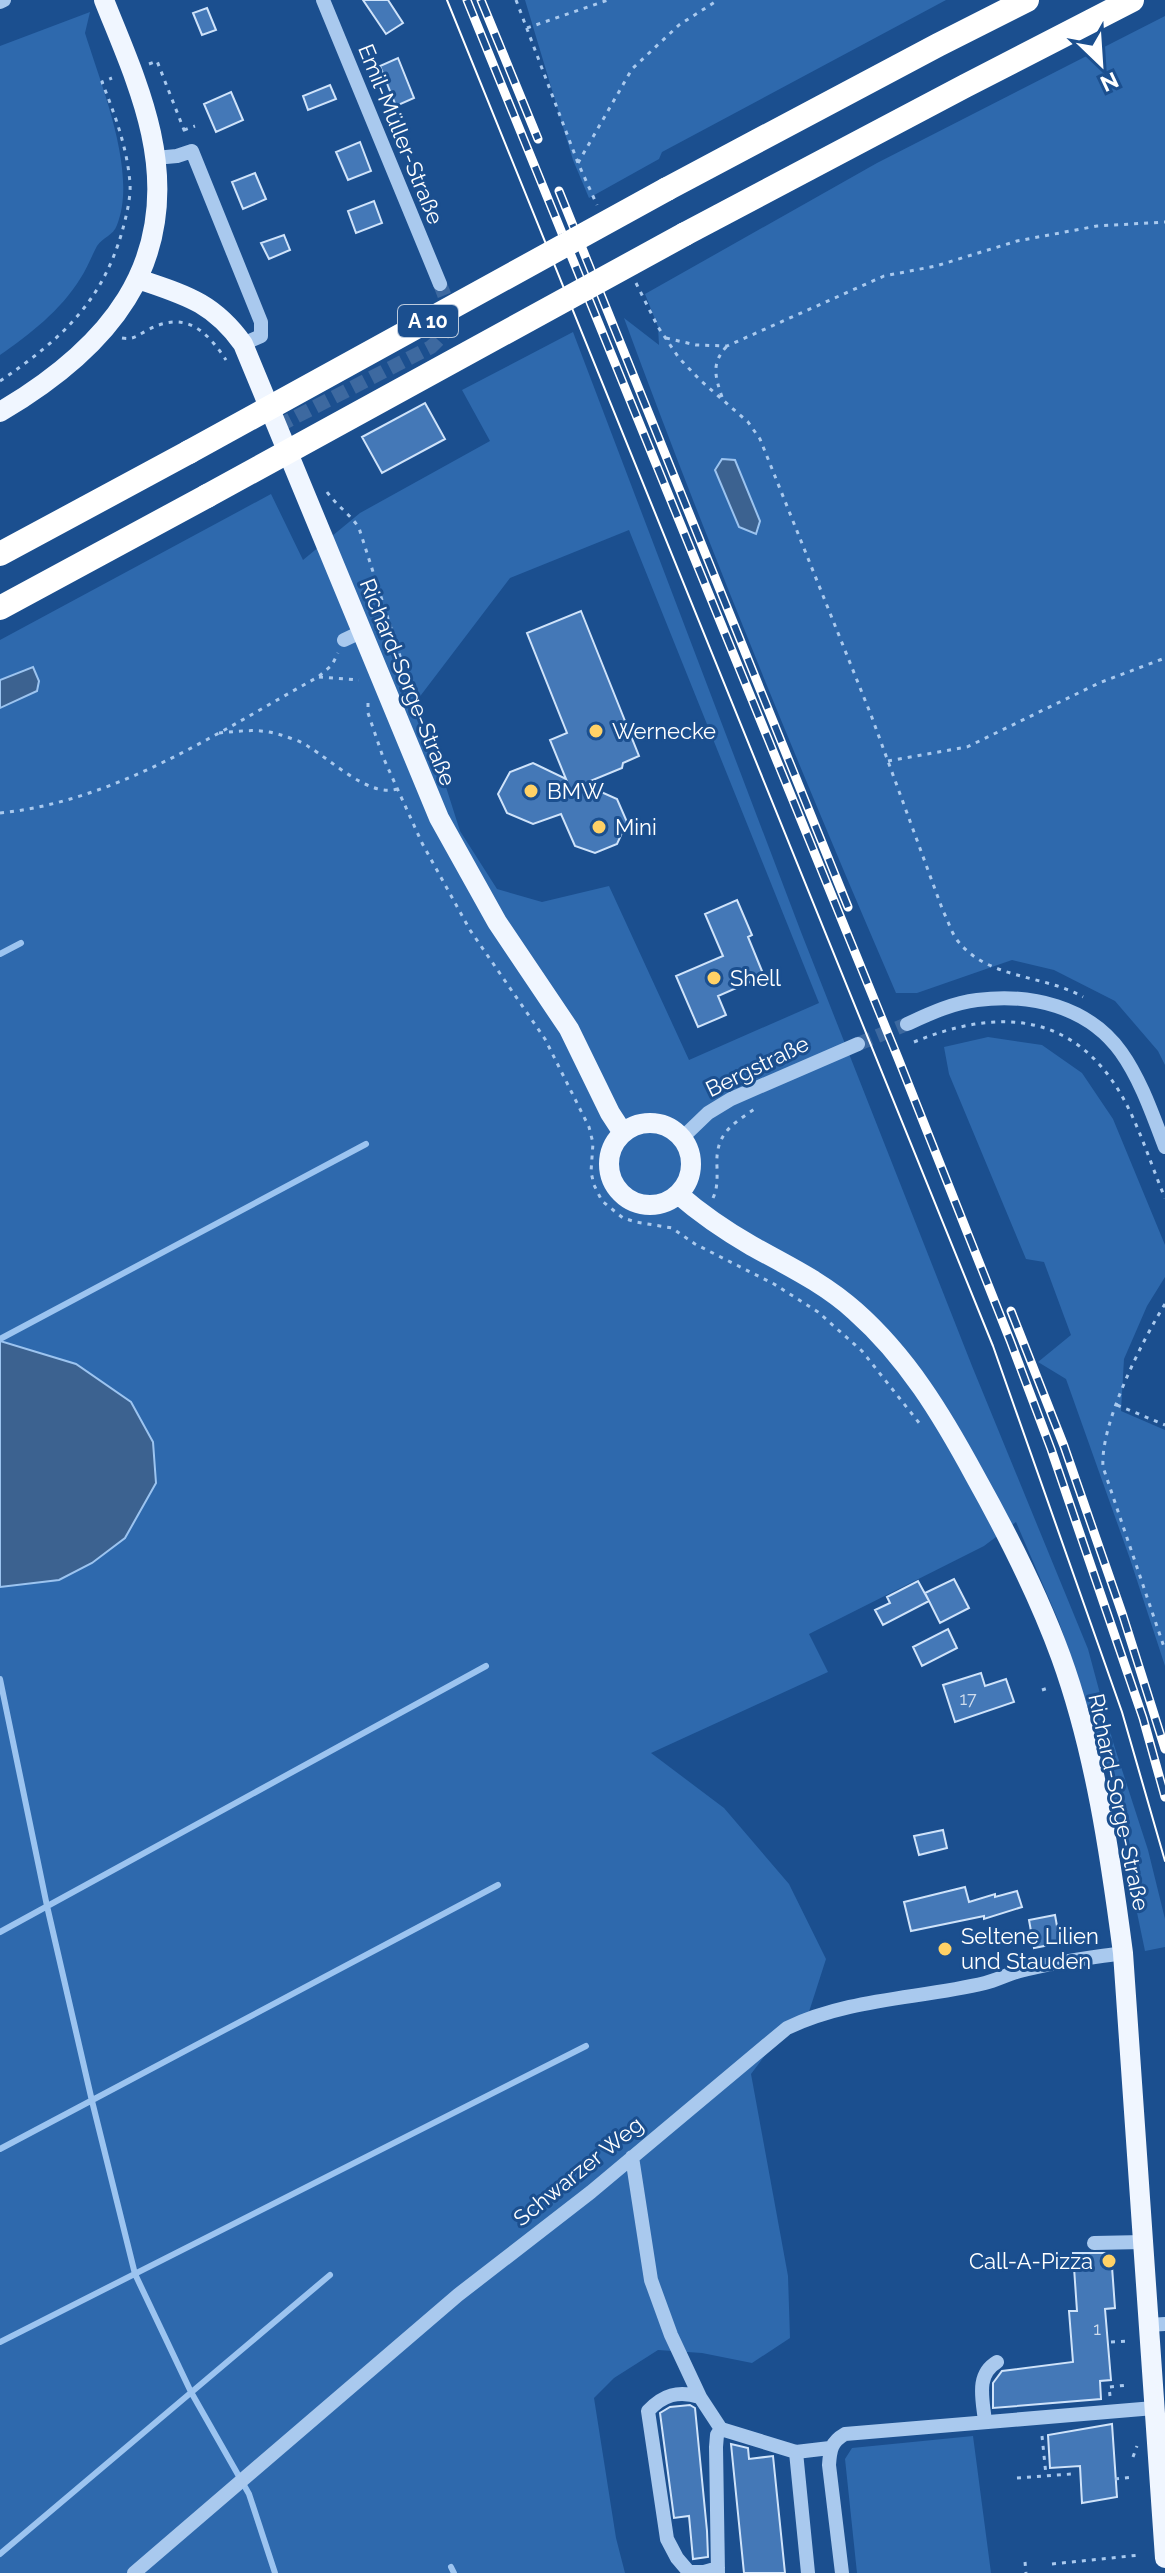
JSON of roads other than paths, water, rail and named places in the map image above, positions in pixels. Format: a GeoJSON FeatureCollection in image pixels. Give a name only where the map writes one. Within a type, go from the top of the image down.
{"type":"FeatureCollection","features":[{"type":"Feature","properties":{"kind":"highway","name":"A 10"},"geometry":{"type":"LineString","coordinates":[[0,554],[667,189],[1027,0]]}},
{"type":"Feature","properties":{"kind":"highway","name":"A 10"},"geometry":{"type":"LineString","coordinates":[[0,608],[685,234],[1132,0]]}},
{"type":"Feature","properties":{"kind":"main road"},"geometry":{"type":"LineString","coordinates":[[0,412],[51,380],[108,327],[138,279],[155,219],[155,158],[150,129],[104,0]]}},
{"type":"Feature","properties":{"kind":"main road","name":"Richard-Sorge-Straße"},"geometry":{"type":"LineString","coordinates":[[138,279],[202,304],[228,323],[243,344],[352,636],[387,695],[455,850],[497,922],[569,1029],[623,1133]]}},
{"type":"Feature","properties":{"kind":"main road"},"geometry":{"type":"LineString","coordinates":[[647,1123],[660,1124],[682,1138],[688,1149],[690,1173],[678,1194],[668,1201],[645,1205],[634,1202],[616,1187],[609,1165],[616,1142],[623,1133],[647,1123]]}},
{"type":"Feature","properties":{"kind":"main road","name":"Richard-Sorge-Straße"},"geometry":{"type":"LineString","coordinates":[[678,1194],[743,1241],[807,1276],[852,1308],[899,1357],[946,1422],[1034,1591],[1062,1660],[1090,1763],[1110,1863],[1123,1953],[1143,2242],[1156,2324],[1154,2408],[1165,2558]]}},
{"type":"Feature","properties":{"kind":"street","name":"Emil-Müller-Straße"},"geometry":{"type":"LineString","coordinates":[[323,0],[440,284]]}},
{"type":"Feature","properties":{"kind":"street"},"geometry":{"type":"LineString","coordinates":[[155,158],[192,151],[261,322],[261,336],[243,344]]}},
{"type":"Feature","properties":{"kind":"street"},"geometry":{"type":"LineString","coordinates":[[907,1024],[946,1007],[977,1000],[1035,999],[1068,1009],[1095,1027],[1120,1051],[1149,1106],[1165,1147]]}},
{"type":"Feature","properties":{"kind":"street","name":"Bergstraße"},"geometry":{"type":"LineString","coordinates":[[682,1138],[708,1113],[731,1099],[858,1044]]}},
{"type":"Feature","properties":{"kind":"street","name":"Schwarzer Weg"},"geometry":{"type":"LineString","coordinates":[[134,2573],[458,2295],[591,2192],[787,2028],[815,2015],[984,1983],[1059,1963],[1123,1953]]}},
{"type":"Feature","properties":{"kind":"street"},"geometry":{"type":"LineString","coordinates":[[632,2157],[651,2280],[671,2335],[700,2397],[721,2429],[796,2452],[830,2448]]}},
{"type":"Feature","properties":{"kind":"street"},"geometry":{"type":"LineString","coordinates":[[1094,2243],[1143,2242]]}},
{"type":"Feature","properties":{"kind":"street"},"geometry":{"type":"LineString","coordinates":[[985,2422],[982,2382],[984,2373],[997,2362]]}},
{"type":"Feature","properties":{"kind":"street"},"geometry":{"type":"LineString","coordinates":[[700,2397],[675,2393],[659,2399],[648,2411],[667,2539],[689,2572],[718,2570],[716,2447],[721,2429]]}},
{"type":"Feature","properties":{"kind":"street"},"geometry":{"type":"LineString","coordinates":[[842,2573],[829,2465],[830,2448],[836,2439],[845,2434],[1154,2408]]}},
{"type":"Feature","properties":{"kind":"street"},"geometry":{"type":"LineString","coordinates":[[796,2452],[808,2573]]}},
{"type":"Feature","properties":{"kind":"waterway"},"geometry":{"type":"LineString","coordinates":[[0,954],[21,943]]}},
{"type":"Feature","properties":{"kind":"waterway"},"geometry":{"type":"LineString","coordinates":[[0,1339],[366,1144]]}},
{"type":"Feature","properties":{"kind":"waterway"},"geometry":{"type":"LineString","coordinates":[[0,1932],[486,1666]]}},
{"type":"Feature","properties":{"kind":"waterway"},"geometry":{"type":"LineString","coordinates":[[0,1679],[47,1906],[135,2274],[191,2392],[249,2494],[275,2573]]}},
{"type":"Feature","properties":{"kind":"waterway"},"geometry":{"type":"LineString","coordinates":[[0,2149],[498,1885]]}},
{"type":"Feature","properties":{"kind":"waterway"},"geometry":{"type":"LineString","coordinates":[[0,2342],[586,2046]]}},
{"type":"Feature","properties":{"kind":"waterway"},"geometry":{"type":"LineString","coordinates":[[0,2554],[330,2275]]}},
{"type":"Feature","properties":{"kind":"waterway"},"geometry":{"type":"LineString","coordinates":[[451,2567],[454,2573]]}},
{"type":"Feature","properties":{"kind":"tunnel"},"geometry":{"type":"LineString","coordinates":[[278,426],[431,347],[445,331],[450,318],[440,284]]}},
{"type":"Feature","properties":{"kind":"tunnel"},"geometry":{"type":"LineString","coordinates":[[858,1044],[907,1024]]}},
{"type":"Feature","properties":{"kind":"tram line"},"geometry":{"type":"LineString","coordinates":[[447,0],[993,1346],[1122,1712],[1165,1861]]}},
{"type":"Feature","properties":{"kind":"railway"},"geometry":{"type":"LineString","coordinates":[[467,0],[1010,1340],[1051,1449],[1143,1718],[1165,1797]]}},
{"type":"Feature","properties":{"kind":"railway"},"geometry":{"type":"LineString","coordinates":[[481,0],[538,139]]}},
{"type":"Feature","properties":{"kind":"railway"},"geometry":{"type":"LineString","coordinates":[[559,191],[848,907]]}},
{"type":"Feature","properties":{"kind":"railway"},"geometry":{"type":"LineString","coordinates":[[1011,1311],[1064,1446],[1165,1749]]}},
{"type":"Feature","properties":{"kind":"place","name":"Wernecke"},"geometry":{"type":"Point","coordinates":[596,731]}},
{"type":"Feature","properties":{"kind":"place","name":"BMW"},"geometry":{"type":"Point","coordinates":[531,791]}},
{"type":"Feature","properties":{"kind":"place","name":"Mini"},"geometry":{"type":"Point","coordinates":[599,827]}},
{"type":"Feature","properties":{"kind":"place","name":"Shell"},"geometry":{"type":"Point","coordinates":[714,978]}},
{"type":"Feature","properties":{"kind":"place","name":"Seltene Lilien und Stauden"},"geometry":{"type":"Point","coordinates":[945,1949]}},
{"type":"Feature","properties":{"kind":"place","name":"Call-A-Pizza"},"geometry":{"type":"Point","coordinates":[1109,2261]}}]}
